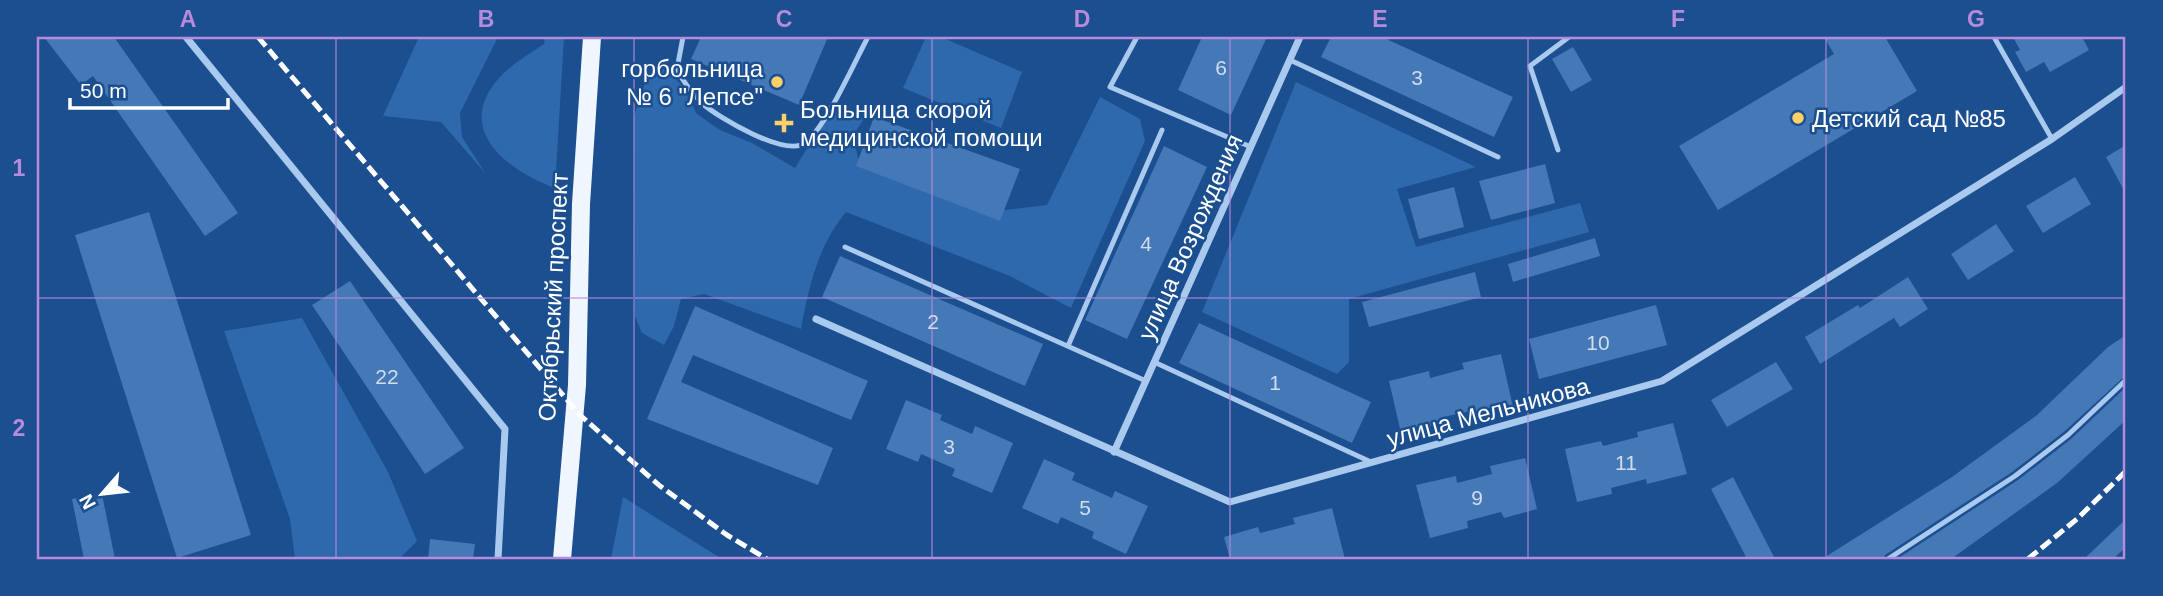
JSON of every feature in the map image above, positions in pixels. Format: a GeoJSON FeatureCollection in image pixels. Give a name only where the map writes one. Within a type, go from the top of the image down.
{"type":"FeatureCollection","features":[{"type":"Feature","properties":{"kind":"main road","name":"Октябрьский проспект"},"geometry":{"type":"LineString","coordinates":[[562,559],[577,385],[581,204],[592,37]]}},
{"type":"Feature","properties":{"kind":"street"},"geometry":{"type":"LineString","coordinates":[[187,37],[505,429],[498,559]]}},
{"type":"Feature","properties":{"kind":"street","name":"улица Возрождения"},"geometry":{"type":"LineString","coordinates":[[1114,452],[1300,37]]}},
{"type":"Feature","properties":{"kind":"street","name":"улица Мельникова"},"geometry":{"type":"LineString","coordinates":[[817,319],[1230,502],[1662,381],[2052,139],[2126,88]]}},
{"type":"Feature","properties":{"kind":"lane"},"geometry":{"type":"LineString","coordinates":[[683,37],[677,69],[704,105],[731,123],[773,143],[792,147],[803,144],[818,129],[868,37]]}},
{"type":"Feature","properties":{"kind":"lane"},"geometry":{"type":"LineString","coordinates":[[1137,37],[1110,87],[1251,147]]}},
{"type":"Feature","properties":{"kind":"lane"},"geometry":{"type":"LineString","coordinates":[[1558,150],[1530,66],[1569,37]]}},
{"type":"Feature","properties":{"kind":"lane"},"geometry":{"type":"LineString","coordinates":[[1994,37],[2052,139]]}},
{"type":"Feature","properties":{"kind":"lane"},"geometry":{"type":"LineString","coordinates":[[1290,60],[1498,156]]}},
{"type":"Feature","properties":{"kind":"lane"},"geometry":{"type":"LineString","coordinates":[[1068,346],[1163,130]]}},
{"type":"Feature","properties":{"kind":"lane"},"geometry":{"type":"LineString","coordinates":[[845,247],[1146,381]]}},
{"type":"Feature","properties":{"kind":"lane"},"geometry":{"type":"LineString","coordinates":[[1154,362],[1373,463]]}},
{"type":"Feature","properties":{"kind":"lane"},"geometry":{"type":"LineString","coordinates":[[1888,559],[2015,476],[2068,435],[2126,380]]}},
{"type":"Feature","properties":{"kind":"shaded area"},"geometry":{"type":"Polygon","coordinates":[[[419,37],[498,37],[460,113],[462,137],[486,174],[441,122],[383,116],[419,37]]]}},
{"type":"Feature","properties":{"kind":"shaded area"},"geometry":{"type":"Polygon","coordinates":[[[545,37],[564,37],[555,188],[520,171],[504,159],[492,146],[484,130],[482,114],[487,96],[500,77],[515,63],[544,44],[545,37]]]}},
{"type":"Feature","properties":{"kind":"shaded area"},"geometry":{"type":"Polygon","coordinates":[[[926,37],[941,37],[1022,72],[1001,128],[903,88],[926,37]]]}},
{"type":"Feature","properties":{"kind":"shaded area"},"geometry":{"type":"Polygon","coordinates":[[[666,68],[682,86],[697,114],[720,130],[752,143],[795,168],[830,111],[864,119],[853,135],[858,158],[989,212],[1047,205],[1100,97],[1140,119],[1145,141],[1071,308],[1010,276],[846,212],[822,253],[811,282],[801,329],[704,294],[681,299],[674,326],[664,345],[642,333],[635,316],[634,116],[647,77],[666,68]]]}},
{"type":"Feature","properties":{"kind":"shaded area"},"geometry":{"type":"Polygon","coordinates":[[[1296,82],[1476,167],[1397,189],[1416,247],[1580,203],[1589,232],[1349,299],[1349,362],[1337,374],[1202,312],[1296,82]]]}},
{"type":"Feature","properties":{"kind":"shaded area"},"geometry":{"type":"Polygon","coordinates":[[[302,318],[388,472],[417,541],[399,559],[295,559],[290,519],[224,331],[302,318]]]}},
{"type":"Feature","properties":{"kind":"shaded area"},"geometry":{"type":"Polygon","coordinates":[[[623,497],[722,559],[611,559],[623,497]]]}},
{"type":"Feature","properties":{"kind":"building"},"geometry":{"type":"Polygon","coordinates":[[[44,37],[114,37],[238,213],[205,236],[93,76],[81,85],[44,37]]]}},
{"type":"Feature","properties":{"kind":"building","name":"горбольница № 6 \"Лепсе\""},"geometry":{"type":"Polygon","coordinates":[[[701,37],[828,37],[799,105],[691,59],[701,37]]]}},
{"type":"Feature","properties":{"kind":"building"},"geometry":{"type":"Polygon","coordinates":[[[1202,37],[1267,37],[1231,115],[1178,90],[1202,37]]]}},
{"type":"Feature","properties":{"kind":"building"},"geometry":{"type":"Polygon","coordinates":[[[1331,37],[1382,37],[1513,97],[1494,137],[1321,57],[1331,37]]]}},
{"type":"Feature","properties":{"kind":"building","name":"Детский сад №85"},"geometry":{"type":"Polygon","coordinates":[[[1824,37],[1885,37],[1917,91],[1718,210],[1679,146],[1834,54],[1824,37]]]}},
{"type":"Feature","properties":{"kind":"building"},"geometry":{"type":"Polygon","coordinates":[[[2013,37],[2082,37],[2089,50],[2050,72],[2044,62],[2026,72],[2015,52],[2020,50],[2013,37]]]}},
{"type":"Feature","properties":{"kind":"building"},"geometry":{"type":"Polygon","coordinates":[[[1573,47],[1592,80],[1571,92],[1552,59],[1573,47]]]}},
{"type":"Feature","properties":{"kind":"building"},"geometry":{"type":"Polygon","coordinates":[[[874,117],[1020,169],[1000,221],[856,166],[874,117]]]}},
{"type":"Feature","properties":{"kind":"building"},"geometry":{"type":"Polygon","coordinates":[[[2126,145],[2126,194],[2106,157],[2126,145]]]}},
{"type":"Feature","properties":{"kind":"building"},"geometry":{"type":"Polygon","coordinates":[[[1164,146],[1207,167],[1127,339],[1085,320],[1164,146]]]}},
{"type":"Feature","properties":{"kind":"building"},"geometry":{"type":"Polygon","coordinates":[[[1545,164],[1555,203],[1491,220],[1479,181],[1545,164]]]}},
{"type":"Feature","properties":{"kind":"building"},"geometry":{"type":"Polygon","coordinates":[[[2075,177],[2091,204],[2043,233],[2026,206],[2075,177]]]}},
{"type":"Feature","properties":{"kind":"building"},"geometry":{"type":"Polygon","coordinates":[[[1454,187],[1464,227],[1419,239],[1408,199],[1454,187]]]}},
{"type":"Feature","properties":{"kind":"building"},"geometry":{"type":"Polygon","coordinates":[[[149,212],[251,535],[177,558],[75,235],[149,212]]]}},
{"type":"Feature","properties":{"kind":"building"},"geometry":{"type":"Polygon","coordinates":[[[1996,224],[2014,251],[1968,280],[1951,254],[1996,224]]]}},
{"type":"Feature","properties":{"kind":"building"},"geometry":{"type":"Polygon","coordinates":[[[1595,238],[1600,256],[1513,282],[1508,264],[1595,238]]]}},
{"type":"Feature","properties":{"kind":"building"},"geometry":{"type":"Polygon","coordinates":[[[840,256],[1043,344],[1025,386],[822,297],[840,256]]]}},
{"type":"Feature","properties":{"kind":"building"},"geometry":{"type":"Polygon","coordinates":[[[1475,272],[1481,297],[1369,327],[1362,302],[1475,272]]]}},
{"type":"Feature","properties":{"kind":"building"},"geometry":{"type":"Polygon","coordinates":[[[1908,277],[1928,309],[1900,327],[1894,318],[1820,364],[1805,337],[1858,305],[1860,308],[1908,277]]]}},
{"type":"Feature","properties":{"kind":"building"},"geometry":{"type":"Polygon","coordinates":[[[350,281],[464,448],[425,474],[312,305],[350,281]]]}},
{"type":"Feature","properties":{"kind":"building"},"geometry":{"type":"Polygon","coordinates":[[[1656,305],[1667,345],[1539,379],[1529,339],[1656,305]]]}},
{"type":"Feature","properties":{"kind":"building"},"geometry":{"type":"Polygon","coordinates":[[[695,306],[868,381],[851,420],[693,355],[681,382],[833,448],[818,485],[647,419],[695,306]]]}},
{"type":"Feature","properties":{"kind":"building"},"geometry":{"type":"Polygon","coordinates":[[[1199,323],[1371,402],[1352,443],[1179,363],[1199,323]]]}},
{"type":"Feature","properties":{"kind":"building"},"geometry":{"type":"Polygon","coordinates":[[[2126,335],[2126,375],[2065,431],[2012,472],[1885,555],[1883,559],[1822,559],[1952,477],[2037,415],[2108,347],[2126,335]]]}},
{"type":"Feature","properties":{"kind":"building"},"geometry":{"type":"Polygon","coordinates":[[[1501,354],[1513,407],[1476,416],[1475,410],[1439,418],[1441,424],[1401,433],[1389,381],[1429,371],[1430,378],[1464,369],[1462,363],[1501,354]]]}},
{"type":"Feature","properties":{"kind":"building"},"geometry":{"type":"Polygon","coordinates":[[[1776,362],[1793,389],[1727,427],[1711,400],[1776,362]]]}},
{"type":"Feature","properties":{"kind":"building"},"geometry":{"type":"Polygon","coordinates":[[[2126,387],[2126,420],[2057,483],[1951,559],[1897,559],[2018,480],[2071,439],[2126,387]]]}},
{"type":"Feature","properties":{"kind":"building"},"geometry":{"type":"Polygon","coordinates":[[[906,400],[942,415],[940,420],[972,434],[975,426],[1013,443],[992,493],[952,476],[955,469],[921,454],[918,462],[886,449],[906,400]]]}},
{"type":"Feature","properties":{"kind":"building"},"geometry":{"type":"Polygon","coordinates":[[[1673,423],[1687,474],[1647,484],[1646,479],[1611,488],[1612,494],[1577,502],[1565,449],[1601,441],[1603,446],[1638,437],[1637,432],[1673,423]]]}},
{"type":"Feature","properties":{"kind":"building"},"geometry":{"type":"Polygon","coordinates":[[[1525,458],[1537,509],[1504,518],[1501,512],[1467,521],[1468,528],[1430,538],[1416,485],[1456,476],[1457,483],[1492,474],[1490,466],[1525,458]]]}},
{"type":"Feature","properties":{"kind":"building"},"geometry":{"type":"Polygon","coordinates":[[[1044,459],[1075,473],[1072,480],[1112,498],[1115,491],[1148,506],[1126,554],[1092,538],[1094,532],[1061,517],[1058,524],[1022,508],[1044,459]]]}},
{"type":"Feature","properties":{"kind":"building"},"geometry":{"type":"Polygon","coordinates":[[[1733,477],[1775,559],[1747,559],[1711,489],[1733,477]]]}},
{"type":"Feature","properties":{"kind":"building"},"geometry":{"type":"Polygon","coordinates":[[[102,494],[115,559],[84,559],[72,499],[102,494]]]}},
{"type":"Feature","properties":{"kind":"building"},"geometry":{"type":"Polygon","coordinates":[[[1332,508],[1345,559],[1230,559],[1224,537],[1258,527],[1260,533],[1295,524],[1293,518],[1332,508]]]}},
{"type":"Feature","properties":{"kind":"building"},"geometry":{"type":"Polygon","coordinates":[[[2126,519],[2126,547],[2113,559],[2084,559],[2126,519]]]}},
{"type":"Feature","properties":{"kind":"building"},"geometry":{"type":"Polygon","coordinates":[[[430,539],[475,544],[473,559],[428,559],[430,539]]]}},
{"type":"Feature","properties":{"kind":"railway"},"geometry":{"type":"LineString","coordinates":[[258,37],[580,415],[660,486],[727,535],[767,559]]}},
{"type":"Feature","properties":{"kind":"railway"},"geometry":{"type":"LineString","coordinates":[[2028,559],[2077,519],[2126,471]]}},
{"type":"Feature","properties":{"kind":"place","name":"горбольница № 6 \"Лепсе\""},"geometry":{"type":"Point","coordinates":[777,82]}},
{"type":"Feature","properties":{"kind":"place","name":"Детский сад №85"},"geometry":{"type":"Point","coordinates":[1798,118]}},
{"type":"Feature","properties":{"kind":"place","name":"Больница скорой медицинской помощи"},"geometry":{"type":"Point","coordinates":[784,123]}}]}
